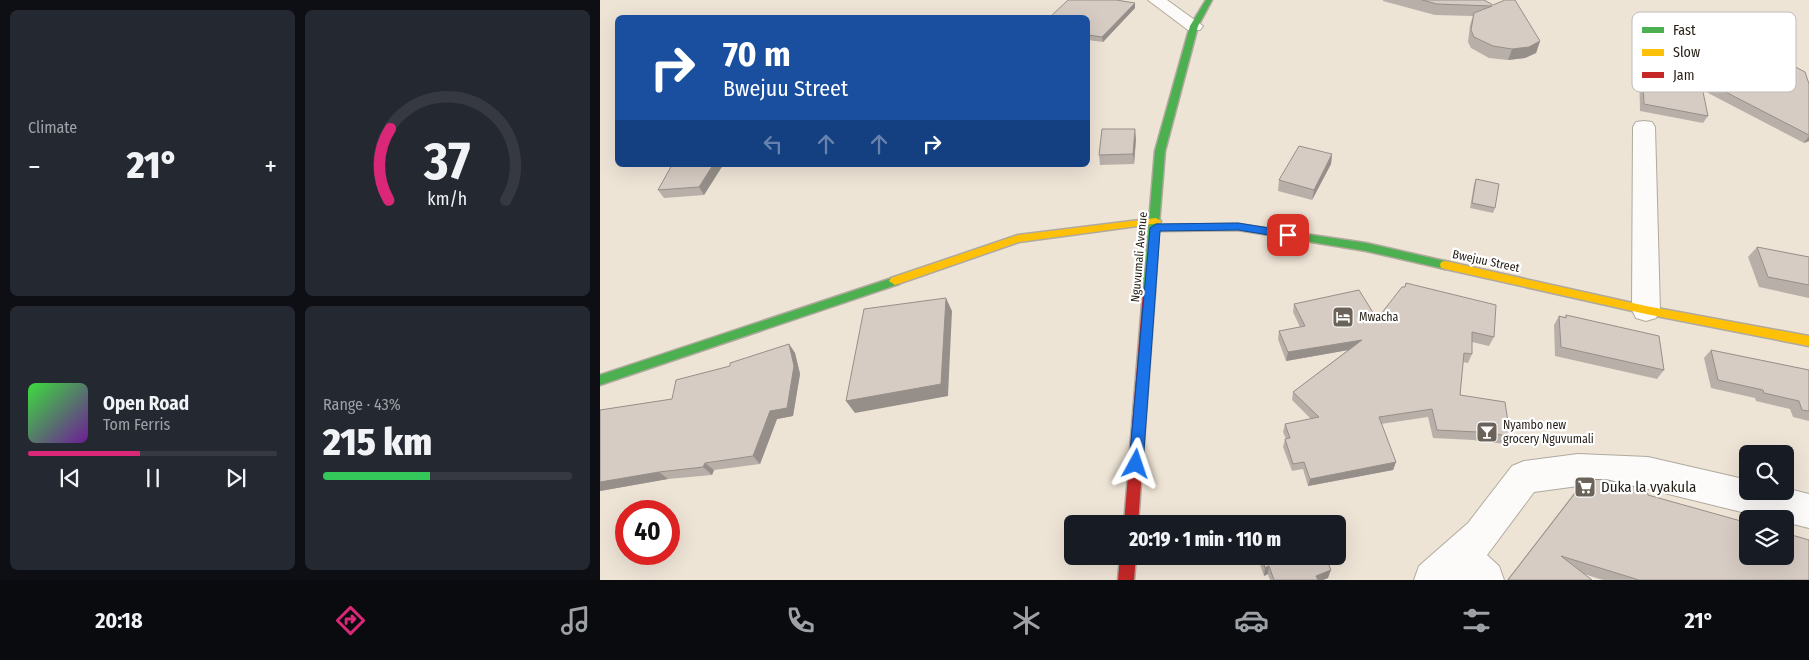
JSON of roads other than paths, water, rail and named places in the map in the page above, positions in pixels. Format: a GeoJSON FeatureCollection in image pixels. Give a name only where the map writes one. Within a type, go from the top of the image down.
{"type":"FeatureCollection","features":[{"type":"Feature","properties":{"kind":"street"},"geometry":{"type":"LineString","coordinates":[[1156,0],[1194,26]]}},
{"type":"Feature","properties":{"kind":"street","name":"Nguvumali Avenue"},"geometry":{"type":"LineString","coordinates":[[1132,515],[1156,224],[1160,151],[1194,26],[1209,0]]}},
{"type":"Feature","properties":{"kind":"street"},"geometry":{"type":"LineString","coordinates":[[1644,128],[1646,310]]}},
{"type":"Feature","properties":{"kind":"street","name":"Bwejuu Street"},"geometry":{"type":"LineString","coordinates":[[600,380],[1018,239],[1156,224],[1238,227],[1366,247],[1646,310],[1809,342]]}},
{"type":"Feature","properties":{"kind":"street"},"geometry":{"type":"LineString","coordinates":[[1459,572],[1481,536],[1524,477],[1570,471],[1648,473],[1809,512]]}},
{"type":"Feature","properties":{"kind":"street"},"geometry":{"type":"LineString","coordinates":[[1126,580],[1127,565]]}},
{"type":"Feature","properties":{"kind":"place","name":"Mwacha"},"geometry":{"type":"Point","coordinates":[1343,317]}},
{"type":"Feature","properties":{"kind":"place","name":"Nyambo new grocery Nguvumali"},"geometry":{"type":"Point","coordinates":[1487,432]}},
{"type":"Feature","properties":{"kind":"place","name":"Duka la vyakula"},"geometry":{"type":"Point","coordinates":[1585,487]}}]}
